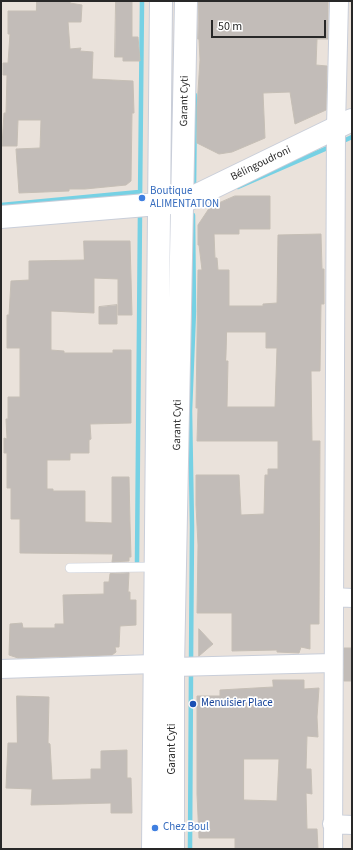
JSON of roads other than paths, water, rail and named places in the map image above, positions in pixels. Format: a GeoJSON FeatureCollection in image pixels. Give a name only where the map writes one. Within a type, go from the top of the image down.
{"type":"FeatureCollection","features":[{"type":"Feature","properties":{"kind":"main road","name":"Garant Cyti"},"geometry":{"type":"LineString","coordinates":[[161,1],[155,567],[163,665],[173,849]]}},
{"type":"Feature","properties":{"kind":"main road","name":"Garant Cyti"},"geometry":{"type":"LineString","coordinates":[[153,849],[163,665],[183,202],[186,1]]}},
{"type":"Feature","properties":{"kind":"main road","name":"Bélingoudroni"},"geometry":{"type":"LineString","coordinates":[[1,217],[183,202],[344,124]]}},
{"type":"Feature","properties":{"kind":"street"},"geometry":{"type":"LineString","coordinates":[[332,849],[334,597],[344,262],[344,124],[339,1]]}},
{"type":"Feature","properties":{"kind":"street"},"geometry":{"type":"LineString","coordinates":[[334,597],[352,598]]}},
{"type":"Feature","properties":{"kind":"street"},"geometry":{"type":"LineString","coordinates":[[1,669],[333,663]]}},
{"type":"Feature","properties":{"kind":"street"},"geometry":{"type":"LineString","coordinates":[[332,824],[352,825]]}},
{"type":"Feature","properties":{"kind":"lane"},"geometry":{"type":"LineString","coordinates":[[70,568],[155,567]]}},
{"type":"Feature","properties":{"kind":"waterway"},"geometry":{"type":"LineString","coordinates":[[140,201],[142,1]]}},
{"type":"Feature","properties":{"kind":"waterway"},"geometry":{"type":"LineString","coordinates":[[194,189],[195,95]]}},
{"type":"Feature","properties":{"kind":"waterway"},"geometry":{"type":"LineString","coordinates":[[341,142],[352,137]]}},
{"type":"Feature","properties":{"kind":"waterway"},"geometry":{"type":"LineString","coordinates":[[238,187],[332,146]]}},
{"type":"Feature","properties":{"kind":"waterway"},"geometry":{"type":"LineString","coordinates":[[1,205],[139,192]]}},
{"type":"Feature","properties":{"kind":"waterway"},"geometry":{"type":"LineString","coordinates":[[137,562],[140,212]]}},
{"type":"Feature","properties":{"kind":"waterway"},"geometry":{"type":"LineString","coordinates":[[191,663],[192,527],[190,411],[194,311],[193,215]]}},
{"type":"Feature","properties":{"kind":"waterway"},"geometry":{"type":"LineString","coordinates":[[190,849],[191,671]]}},
{"type":"Feature","properties":{"kind":"place","name":"Boutique ALIMENTATION"},"geometry":{"type":"Point","coordinates":[142,198]}},
{"type":"Feature","properties":{"kind":"place","name":"Menuisier Place"},"geometry":{"type":"Point","coordinates":[193,704]}},
{"type":"Feature","properties":{"kind":"place","name":"Chez Boul"},"geometry":{"type":"Point","coordinates":[155,828]}}]}
